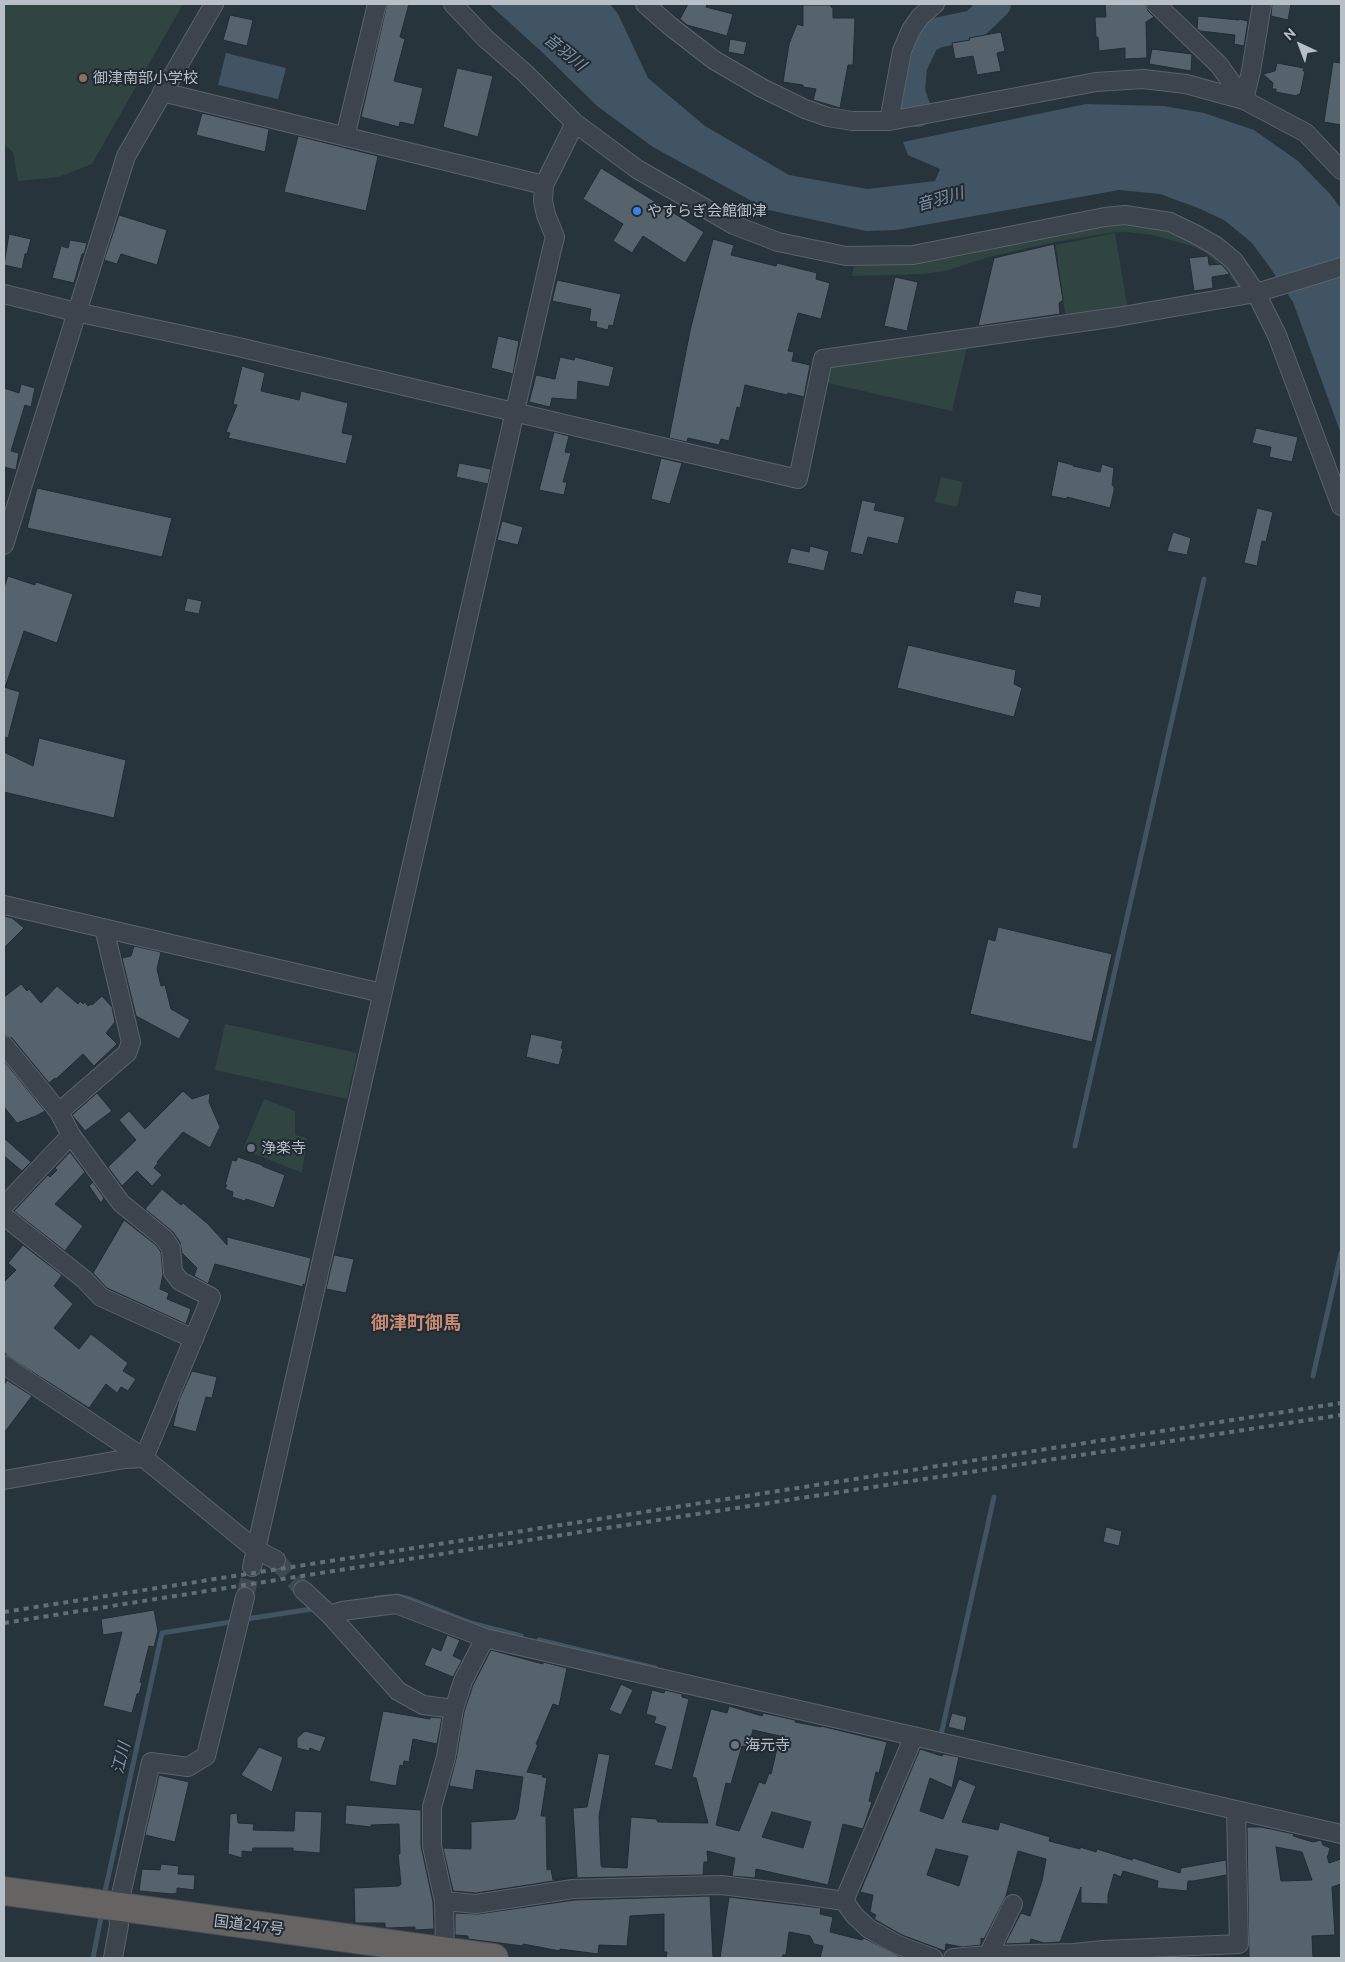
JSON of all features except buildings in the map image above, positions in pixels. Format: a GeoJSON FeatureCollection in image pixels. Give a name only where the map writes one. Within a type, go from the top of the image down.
{"type":"FeatureCollection","features":[{"type":"Feature","properties":{"kind":"highway","name":"国道247号"},"geometry":{"type":"LineString","coordinates":[[4,1891],[107,1915],[357,1958]]}},
{"type":"Feature","properties":{"kind":"highway","name":"国道247号"},"geometry":{"type":"LineString","coordinates":[[4,1908],[107,1915],[445,1951],[494,1958]]}},
{"type":"Feature","properties":{"kind":"street"},"geometry":{"type":"LineString","coordinates":[[4,545],[126,156],[214,4]]}},
{"type":"Feature","properties":{"kind":"street"},"geometry":{"type":"LineString","coordinates":[[345,137],[376,4]]}},
{"type":"Feature","properties":{"kind":"street"},"geometry":{"type":"LineString","coordinates":[[453,4],[485,38],[526,74],[574,123],[637,169],[687,199],[734,224],[778,242],[846,256],[912,255],[1105,217],[1125,215],[1170,222],[1216,246],[1234,261],[1260,292],[1278,335],[1341,506]]}},
{"type":"Feature","properties":{"kind":"street"},"geometry":{"type":"LineString","coordinates":[[645,4],[714,60],[762,88],[805,109],[828,116],[852,121],[889,121],[1096,82],[1143,79],[1186,84],[1244,100],[1306,133],[1341,170]]}},
{"type":"Feature","properties":{"kind":"street"},"geometry":{"type":"LineString","coordinates":[[889,121],[902,51],[911,30],[934,4]]}},
{"type":"Feature","properties":{"kind":"street"},"geometry":{"type":"LineString","coordinates":[[1156,4],[1218,65],[1244,100]]}},
{"type":"Feature","properties":{"kind":"street"},"geometry":{"type":"LineString","coordinates":[[1244,100],[1251,71],[1262,4]]}},
{"type":"Feature","properties":{"kind":"street"},"geometry":{"type":"LineString","coordinates":[[162,92],[544,185]]}},
{"type":"Feature","properties":{"kind":"street"},"geometry":{"type":"LineString","coordinates":[[252,1567],[555,237],[546,215],[543,201],[544,185],[574,123]]}},
{"type":"Feature","properties":{"kind":"street"},"geometry":{"type":"LineString","coordinates":[[4,294],[76,312],[234,346],[798,479],[823,359],[1117,317],[1260,292],[1341,267]]}},
{"type":"Feature","properties":{"kind":"street"},"geometry":{"type":"LineString","coordinates":[[4,905],[382,993]]}},
{"type":"Feature","properties":{"kind":"street"},"geometry":{"type":"LineString","coordinates":[[59,1112],[127,1053],[131,1042],[104,928]]}},
{"type":"Feature","properties":{"kind":"street"},"geometry":{"type":"LineString","coordinates":[[4,1046],[59,1112],[71,1135],[121,1203],[164,1238],[171,1248],[173,1272],[180,1282],[211,1297],[144,1458]]}},
{"type":"Feature","properties":{"kind":"street"},"geometry":{"type":"LineString","coordinates":[[4,1206],[71,1135]]}},
{"type":"Feature","properties":{"kind":"street"},"geometry":{"type":"LineString","coordinates":[[4,1216],[85,1280],[101,1297],[194,1339]]}},
{"type":"Feature","properties":{"kind":"street"},"geometry":{"type":"LineString","coordinates":[[4,1365],[144,1458],[255,1548],[276,1560]]}},
{"type":"Feature","properties":{"kind":"street"},"geometry":{"type":"LineString","coordinates":[[4,1480],[125,1459],[144,1458]]}},
{"type":"Feature","properties":{"kind":"street"},"geometry":{"type":"LineString","coordinates":[[303,1590],[330,1615],[398,1691],[423,1706],[454,1709]]}},
{"type":"Feature","properties":{"kind":"street"},"geometry":{"type":"LineString","coordinates":[[113,1958],[107,1915],[151,1762],[188,1767],[206,1756],[245,1597]]}},
{"type":"Feature","properties":{"kind":"street"},"geometry":{"type":"LineString","coordinates":[[330,1615],[342,1611],[396,1604],[484,1638],[1341,1834]]}},
{"type":"Feature","properties":{"kind":"street"},"geometry":{"type":"LineString","coordinates":[[445,1951],[444,1901],[432,1846],[432,1807],[446,1758],[454,1709],[462,1681],[484,1638]]}},
{"type":"Feature","properties":{"kind":"street"},"geometry":{"type":"LineString","coordinates":[[844,1901],[914,1736]]}},
{"type":"Feature","properties":{"kind":"street"},"geometry":{"type":"LineString","coordinates":[[953,1958],[1239,1944],[1236,1810]]}},
{"type":"Feature","properties":{"kind":"street"},"geometry":{"type":"LineString","coordinates":[[444,1901],[476,1904],[573,1888],[721,1885],[844,1901],[855,1916],[869,1929],[898,1944],[933,1958]]}},
{"type":"Feature","properties":{"kind":"street"},"geometry":{"type":"LineString","coordinates":[[988,1955],[1013,1904]]}},
{"type":"Feature","properties":{"kind":"green space","name":"御津南部小学校"},"geometry":{"type":"Polygon","coordinates":[[[4,4],[183,4],[92,164],[59,177],[18,181],[13,152],[4,145],[4,4]]]}},
{"type":"Feature","properties":{"kind":"green space"},"geometry":{"type":"Polygon","coordinates":[[[1107,225],[1133,225],[1166,230],[1193,240],[1230,266],[1244,291],[1241,291],[1225,270],[1203,251],[1189,245],[1152,235],[1127,232],[1116,232],[1055,242],[989,257],[945,271],[923,274],[852,276],[854,266],[913,263],[956,257],[1107,225]]]}},
{"type":"Feature","properties":{"kind":"green space"},"geometry":{"type":"Polygon","coordinates":[[[1115,233],[1128,310],[1066,320],[1056,245],[1115,233]]]}},
{"type":"Feature","properties":{"kind":"green space"},"geometry":{"type":"Polygon","coordinates":[[[968,343],[952,411],[827,383],[832,364],[968,343]]]}},
{"type":"Feature","properties":{"kind":"green space"},"geometry":{"type":"Polygon","coordinates":[[[941,477],[963,482],[957,507],[935,502],[941,477]]]}},
{"type":"Feature","properties":{"kind":"green space"},"geometry":{"type":"Polygon","coordinates":[[[225,1024],[357,1053],[347,1099],[215,1070],[225,1024]]]}},
{"type":"Feature","properties":{"kind":"green space"},"geometry":{"type":"Polygon","coordinates":[[[264,1099],[295,1111],[295,1135],[307,1138],[302,1173],[243,1149],[264,1099]]]}},
{"type":"Feature","properties":{"kind":"water","name":"音羽川"},"geometry":{"type":"Polygon","coordinates":[[[489,4],[610,4],[618,14],[648,78],[705,126],[789,175],[867,189],[935,181],[940,169],[908,155],[903,142],[1086,104],[1164,106],[1204,113],[1254,130],[1298,161],[1331,195],[1341,209],[1341,434],[1293,302],[1251,242],[1224,220],[1160,194],[1119,190],[896,230],[866,231],[768,210],[653,147],[597,106],[489,4]]]}},
{"type":"Feature","properties":{"kind":"water"},"geometry":{"type":"Polygon","coordinates":[[[226,53],[286,68],[278,99],[218,85],[226,53]]]}},
{"type":"Feature","properties":{"kind":"waterway"},"geometry":{"type":"LineString","coordinates":[[917,112],[910,92],[912,66],[925,39],[936,33],[974,25],[996,4]]}},
{"type":"Feature","properties":{"kind":"waterway"},"geometry":{"type":"LineString","coordinates":[[1075,1146],[1204,579]]}},
{"type":"Feature","properties":{"kind":"waterway"},"geometry":{"type":"LineString","coordinates":[[1313,1376],[1341,1253]]}},
{"type":"Feature","properties":{"kind":"waterway"},"geometry":{"type":"LineString","coordinates":[[941,1735],[994,1497]]}},
{"type":"Feature","properties":{"kind":"waterway"},"geometry":{"type":"LineString","coordinates":[[376,1598],[398,1596],[410,1599],[471,1623],[521,1636]]}},
{"type":"Feature","properties":{"kind":"waterway"},"geometry":{"type":"LineString","coordinates":[[246,1619],[312,1609]]}},
{"type":"Feature","properties":{"kind":"waterway","name":"江川"},"geometry":{"type":"LineString","coordinates":[[104,1896],[162,1633],[231,1622]]}},
{"type":"Feature","properties":{"kind":"waterway"},"geometry":{"type":"LineString","coordinates":[[539,1640],[655,1668]]}},
{"type":"Feature","properties":{"kind":"waterway","name":"江川"},"geometry":{"type":"LineString","coordinates":[[93,1958],[102,1912]]}},
{"type":"Feature","properties":{"kind":"tunnel"},"geometry":{"type":"LineString","coordinates":[[276,1560],[303,1590]]}},
{"type":"Feature","properties":{"kind":"tunnel"},"geometry":{"type":"LineString","coordinates":[[245,1597],[252,1567]]}},
{"type":"Feature","properties":{"kind":"railway"},"geometry":{"type":"LineString","coordinates":[[4,1612],[1341,1403]]}},
{"type":"Feature","properties":{"kind":"railway"},"geometry":{"type":"LineString","coordinates":[[4,1623],[1341,1415]]}},
{"type":"Feature","properties":{"kind":"place","name":"御津南部小学校"},"geometry":{"type":"Point","coordinates":[83,78]}},
{"type":"Feature","properties":{"kind":"place","name":"やすらぎ会館御津"},"geometry":{"type":"Point","coordinates":[637,211]}},
{"type":"Feature","properties":{"kind":"place","name":"浄楽寺"},"geometry":{"type":"Point","coordinates":[251,1148]}},
{"type":"Feature","properties":{"kind":"place","name":"海元寺"},"geometry":{"type":"Point","coordinates":[735,1745]}},
{"type":"Feature","properties":{"kind":"district","name":"御津町御馬"},"geometry":{"type":"Point","coordinates":[416,1323]}}]}
